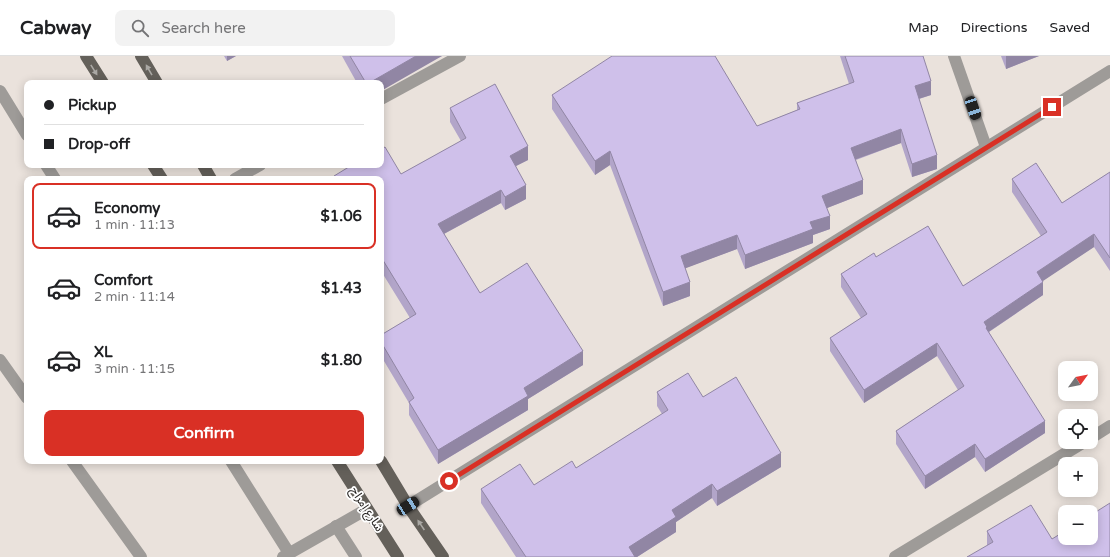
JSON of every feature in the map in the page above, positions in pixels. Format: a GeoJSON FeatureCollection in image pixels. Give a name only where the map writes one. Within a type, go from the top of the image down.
{"type":"FeatureCollection","features":[{"type":"Feature","properties":{"kind":"main road"},"geometry":{"type":"LineString","coordinates":[[86,56],[100,80]]}},
{"type":"Feature","properties":{"kind":"main road"},"geometry":{"type":"LineString","coordinates":[[142,56],[155,80]]}},
{"type":"Feature","properties":{"kind":"main road","name":"شارع إمراح"},"geometry":{"type":"LineString","coordinates":[[339,464],[398,557]]}},
{"type":"Feature","properties":{"kind":"main road"},"geometry":{"type":"LineString","coordinates":[[383,464],[408,506],[443,557]]}},
{"type":"Feature","properties":{"kind":"street"},"geometry":{"type":"LineString","coordinates":[[384,97],[460,56]]}},
{"type":"Feature","properties":{"kind":"street"},"geometry":{"type":"LineString","coordinates":[[954,56],[986,147]]}},
{"type":"Feature","properties":{"kind":"street"},"geometry":{"type":"LineString","coordinates":[[408,506],[986,147],[1108,76]]}},
{"type":"Feature","properties":{"kind":"street"},"geometry":{"type":"LineString","coordinates":[[0,91],[24,130]]}},
{"type":"Feature","properties":{"kind":"street"},"geometry":{"type":"LineString","coordinates":[[240,176],[255,168]]}},
{"type":"Feature","properties":{"kind":"street"},"geometry":{"type":"LineString","coordinates":[[0,360],[24,394]]}},
{"type":"Feature","properties":{"kind":"street"},"geometry":{"type":"LineString","coordinates":[[1098,434],[1110,426]]}},
{"type":"Feature","properties":{"kind":"street"},"geometry":{"type":"LineString","coordinates":[[895,557],[1072,449]]}},
{"type":"Feature","properties":{"kind":"street"},"geometry":{"type":"LineString","coordinates":[[74,464],[141,557]]}},
{"type":"Feature","properties":{"kind":"street"},"geometry":{"type":"LineString","coordinates":[[233,464],[286,555],[367,509]]}},
{"type":"Feature","properties":{"kind":"street"},"geometry":{"type":"LineString","coordinates":[[336,526],[356,557]]}},
{"type":"Feature","properties":{"kind":"building"},"geometry":{"type":"Polygon","coordinates":[[[350,56],[416,56],[374,80],[364,80],[350,56]]]}},
{"type":"Feature","properties":{"kind":"building"},"geometry":{"type":"Polygon","coordinates":[[[612,56],[715,56],[757,126],[800,109],[797,103],[854,82],[845,56],[923,56],[931,81],[915,86],[937,155],[912,164],[901,129],[851,148],[863,180],[822,196],[830,216],[810,222],[813,229],[745,255],[737,235],[681,256],[690,282],[663,292],[610,151],[595,161],[552,95],[612,56]]]}},
{"type":"Feature","properties":{"kind":"building"},"geometry":{"type":"Polygon","coordinates":[[[495,84],[528,146],[510,156],[526,185],[505,197],[501,190],[438,224],[480,293],[527,263],[583,351],[524,388],[528,396],[438,450],[409,402],[414,398],[384,347],[384,333],[416,314],[384,262],[384,176],[334,176],[347,168],[384,168],[385,147],[401,174],[466,138],[450,108],[495,84]]]}},
{"type":"Feature","properties":{"kind":"building"},"geometry":{"type":"Polygon","coordinates":[[[1036,163],[1062,203],[1110,172],[1110,258],[1094,234],[1037,272],[1043,282],[984,322],[987,327],[986,328],[1045,421],[985,459],[975,444],[925,476],[896,431],[964,386],[937,343],[864,390],[830,338],[867,314],[841,274],[874,253],[876,257],[928,226],[963,286],[1047,232],[1012,179],[1036,163]]]}},
{"type":"Feature","properties":{"kind":"building"},"geometry":{"type":"Polygon","coordinates":[[[688,373],[703,397],[736,377],[781,453],[717,491],[712,484],[672,510],[676,517],[629,547],[635,557],[526,557],[481,489],[520,464],[534,485],[572,461],[576,468],[668,410],[657,392],[688,373]]]}},
{"type":"Feature","properties":{"kind":"building"},"geometry":{"type":"Polygon","coordinates":[[[1110,503],[1110,557],[967,557],[993,542],[987,531],[1031,505],[1052,539],[1058,535],[1058,545],[1098,545],[1098,511],[1110,503]]]}},
{"type":"Feature","properties":{"kind":"route"},"geometry":{"type":"LineString","coordinates":[[449,481],[1052,107]]}}]}
